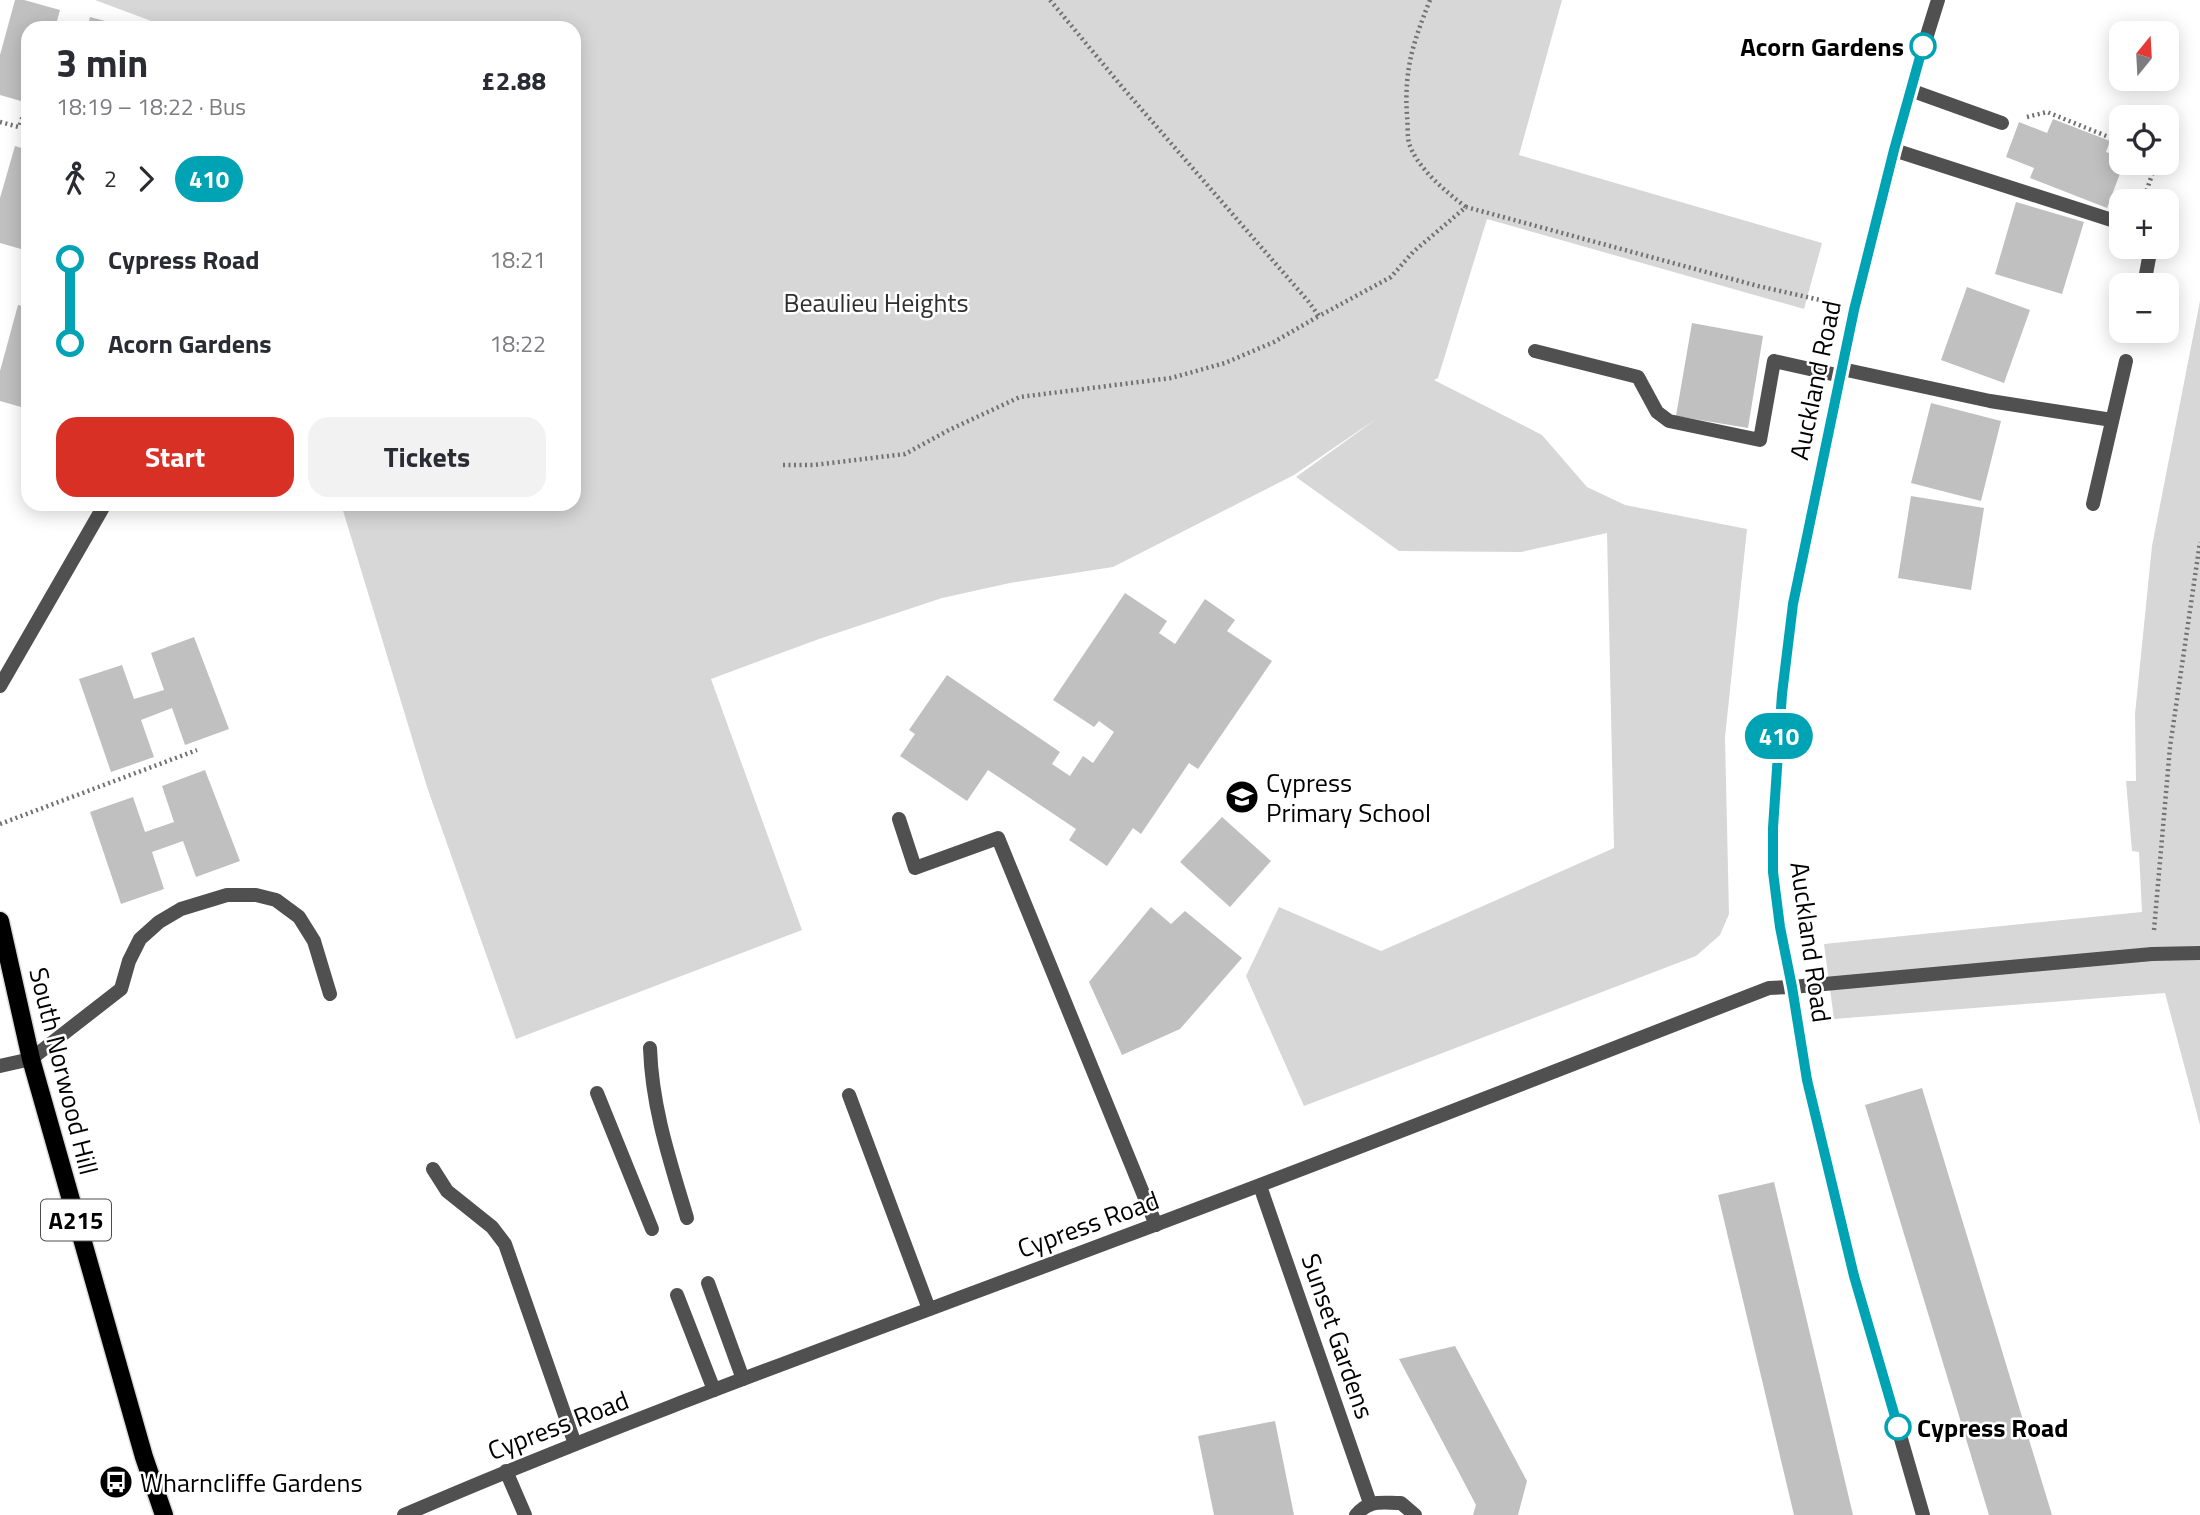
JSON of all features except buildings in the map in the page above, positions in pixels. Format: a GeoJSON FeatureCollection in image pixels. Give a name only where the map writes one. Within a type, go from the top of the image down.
{"type":"FeatureCollection","features":[{"type":"Feature","properties":{"kind":"main road","name":"South Norwood Hill"},"geometry":{"type":"LineString","coordinates":[[0,921],[31,1059],[144,1457],[164,1515]]}},
{"type":"Feature","properties":{"kind":"street","name":"Auckland Road"},"geometry":{"type":"LineString","coordinates":[[1923,1515],[1854,1276],[1807,1080],[1780,927],[1773,872],[1773,828],[1782,694],[1793,604],[1854,310],[1910,90],[1937,0]]}},
{"type":"Feature","properties":{"kind":"street"},"geometry":{"type":"LineString","coordinates":[[1910,90],[2002,123]]}},
{"type":"Feature","properties":{"kind":"street"},"geometry":{"type":"LineString","coordinates":[[1894,150],[2109,219]]}},
{"type":"Feature","properties":{"kind":"street"},"geometry":{"type":"LineString","coordinates":[[1535,351],[1638,377],[1657,412],[1669,421],[1760,440],[1774,361],[1990,401],[2112,420]]}},
{"type":"Feature","properties":{"kind":"street"},"geometry":{"type":"LineString","coordinates":[[2093,504],[2126,361]]}},
{"type":"Feature","properties":{"kind":"street"},"geometry":{"type":"LineString","coordinates":[[0,686],[101,511]]}},
{"type":"Feature","properties":{"kind":"street"},"geometry":{"type":"LineString","coordinates":[[899,819],[915,868],[998,838],[1156,1225]]}},
{"type":"Feature","properties":{"kind":"street"},"geometry":{"type":"LineString","coordinates":[[0,1066],[31,1059],[121,989],[129,961],[140,939],[159,922],[181,909],[227,895],[256,895],[276,900],[299,917],[314,941],[330,995]]}},
{"type":"Feature","properties":{"kind":"street","name":"Cypress Road"},"geometry":{"type":"LineString","coordinates":[[404,1515],[506,1471],[714,1390],[1260,1186],[1769,988],[2152,954],[2200,953]]}},
{"type":"Feature","properties":{"kind":"street"},"geometry":{"type":"LineString","coordinates":[[650,1048],[653,1095],[659,1125],[687,1218]]}},
{"type":"Feature","properties":{"kind":"street"},"geometry":{"type":"LineString","coordinates":[[597,1093],[652,1229]]}},
{"type":"Feature","properties":{"kind":"street"},"geometry":{"type":"LineString","coordinates":[[849,1095],[929,1309]]}},
{"type":"Feature","properties":{"kind":"street"},"geometry":{"type":"LineString","coordinates":[[433,1169],[447,1191],[492,1227],[505,1244],[575,1444]]}},
{"type":"Feature","properties":{"kind":"street","name":"Sunset Gardens"},"geometry":{"type":"LineString","coordinates":[[1260,1186],[1370,1503]]}},
{"type":"Feature","properties":{"kind":"street"},"geometry":{"type":"LineString","coordinates":[[708,1283],[743,1379]]}},
{"type":"Feature","properties":{"kind":"street"},"geometry":{"type":"LineString","coordinates":[[677,1295],[714,1390]]}},
{"type":"Feature","properties":{"kind":"street"},"geometry":{"type":"LineString","coordinates":[[506,1471],[525,1515]]}},
{"type":"Feature","properties":{"kind":"street"},"geometry":{"type":"LineString","coordinates":[[1356,1515],[1370,1503],[1401,1503],[1415,1515]]}},
{"type":"Feature","properties":{"kind":"path"},"geometry":{"type":"LineString","coordinates":[[1050,0],[1122,88],[1319,316]]}},
{"type":"Feature","properties":{"kind":"path"},"geometry":{"type":"LineString","coordinates":[[1430,0],[1414,40],[1406,76],[1410,144],[1423,166],[1466,207],[1758,286],[1817,298],[1854,310]]}},
{"type":"Feature","properties":{"kind":"path"},"geometry":{"type":"LineString","coordinates":[[2002,123],[2047,112],[2109,137]]}},
{"type":"Feature","properties":{"kind":"path"},"geometry":{"type":"LineString","coordinates":[[0,121],[19,127],[21,121]]}},
{"type":"Feature","properties":{"kind":"path"},"geometry":{"type":"LineString","coordinates":[[783,465],[814,465],[905,454],[1020,397],[1171,378],[1225,363],[1274,342],[1391,277],[1413,252],[1466,207]]}},
{"type":"Feature","properties":{"kind":"path"},"geometry":{"type":"LineString","coordinates":[[2152,954],[2170,747],[2200,542]]}},
{"type":"Feature","properties":{"kind":"path"},"geometry":{"type":"LineString","coordinates":[[0,824],[197,750]]}},
{"type":"Feature","properties":{"kind":"green space","name":"Beaulieu Heights"},"geometry":{"type":"Polygon","coordinates":[[[95,0],[1562,0],[1519,155],[1822,243],[1804,309],[1487,219],[1438,378],[1434,380],[1542,435],[1587,487],[1625,505],[1747,529],[1725,737],[1729,914],[1720,935],[1696,956],[1304,1106],[1246,976],[1279,907],[1381,951],[1614,848],[1607,533],[1521,552],[1399,551],[1296,477],[1379,417],[1294,475],[1113,567],[1010,583],[942,598],[711,679],[802,930],[516,1039],[427,787],[343,511],[581,511],[581,21],[151,21],[95,0]]]}},
{"type":"Feature","properties":{"kind":"green space"},"geometry":{"type":"Polygon","coordinates":[[[2200,301],[2200,1125],[2165,993],[1834,1019],[1824,944],[2142,912],[2139,852],[2132,851],[2126,781],[2136,781],[2135,714],[2152,546],[2200,301]]]}},
{"type":"Feature","properties":{"kind":"bus line","name":"410"},"geometry":{"type":"LineString","coordinates":[[1898,1427],[1854,1276],[1807,1080],[1780,927],[1773,872],[1773,828],[1782,694],[1793,604],[1854,310],[1923,46]]}},
{"type":"Feature","properties":{"kind":"place","name":"Acorn Gardens"},"geometry":{"type":"Point","coordinates":[1923,46]}},
{"type":"Feature","properties":{"kind":"place","name":"Cypress Primary School"},"geometry":{"type":"Point","coordinates":[1242,797]}},
{"type":"Feature","properties":{"kind":"place","name":"Cypress Road"},"geometry":{"type":"Point","coordinates":[1898,1427]}},
{"type":"Feature","properties":{"kind":"place","name":"Wharncliffe Gardens"},"geometry":{"type":"Point","coordinates":[116,1482]}}]}
